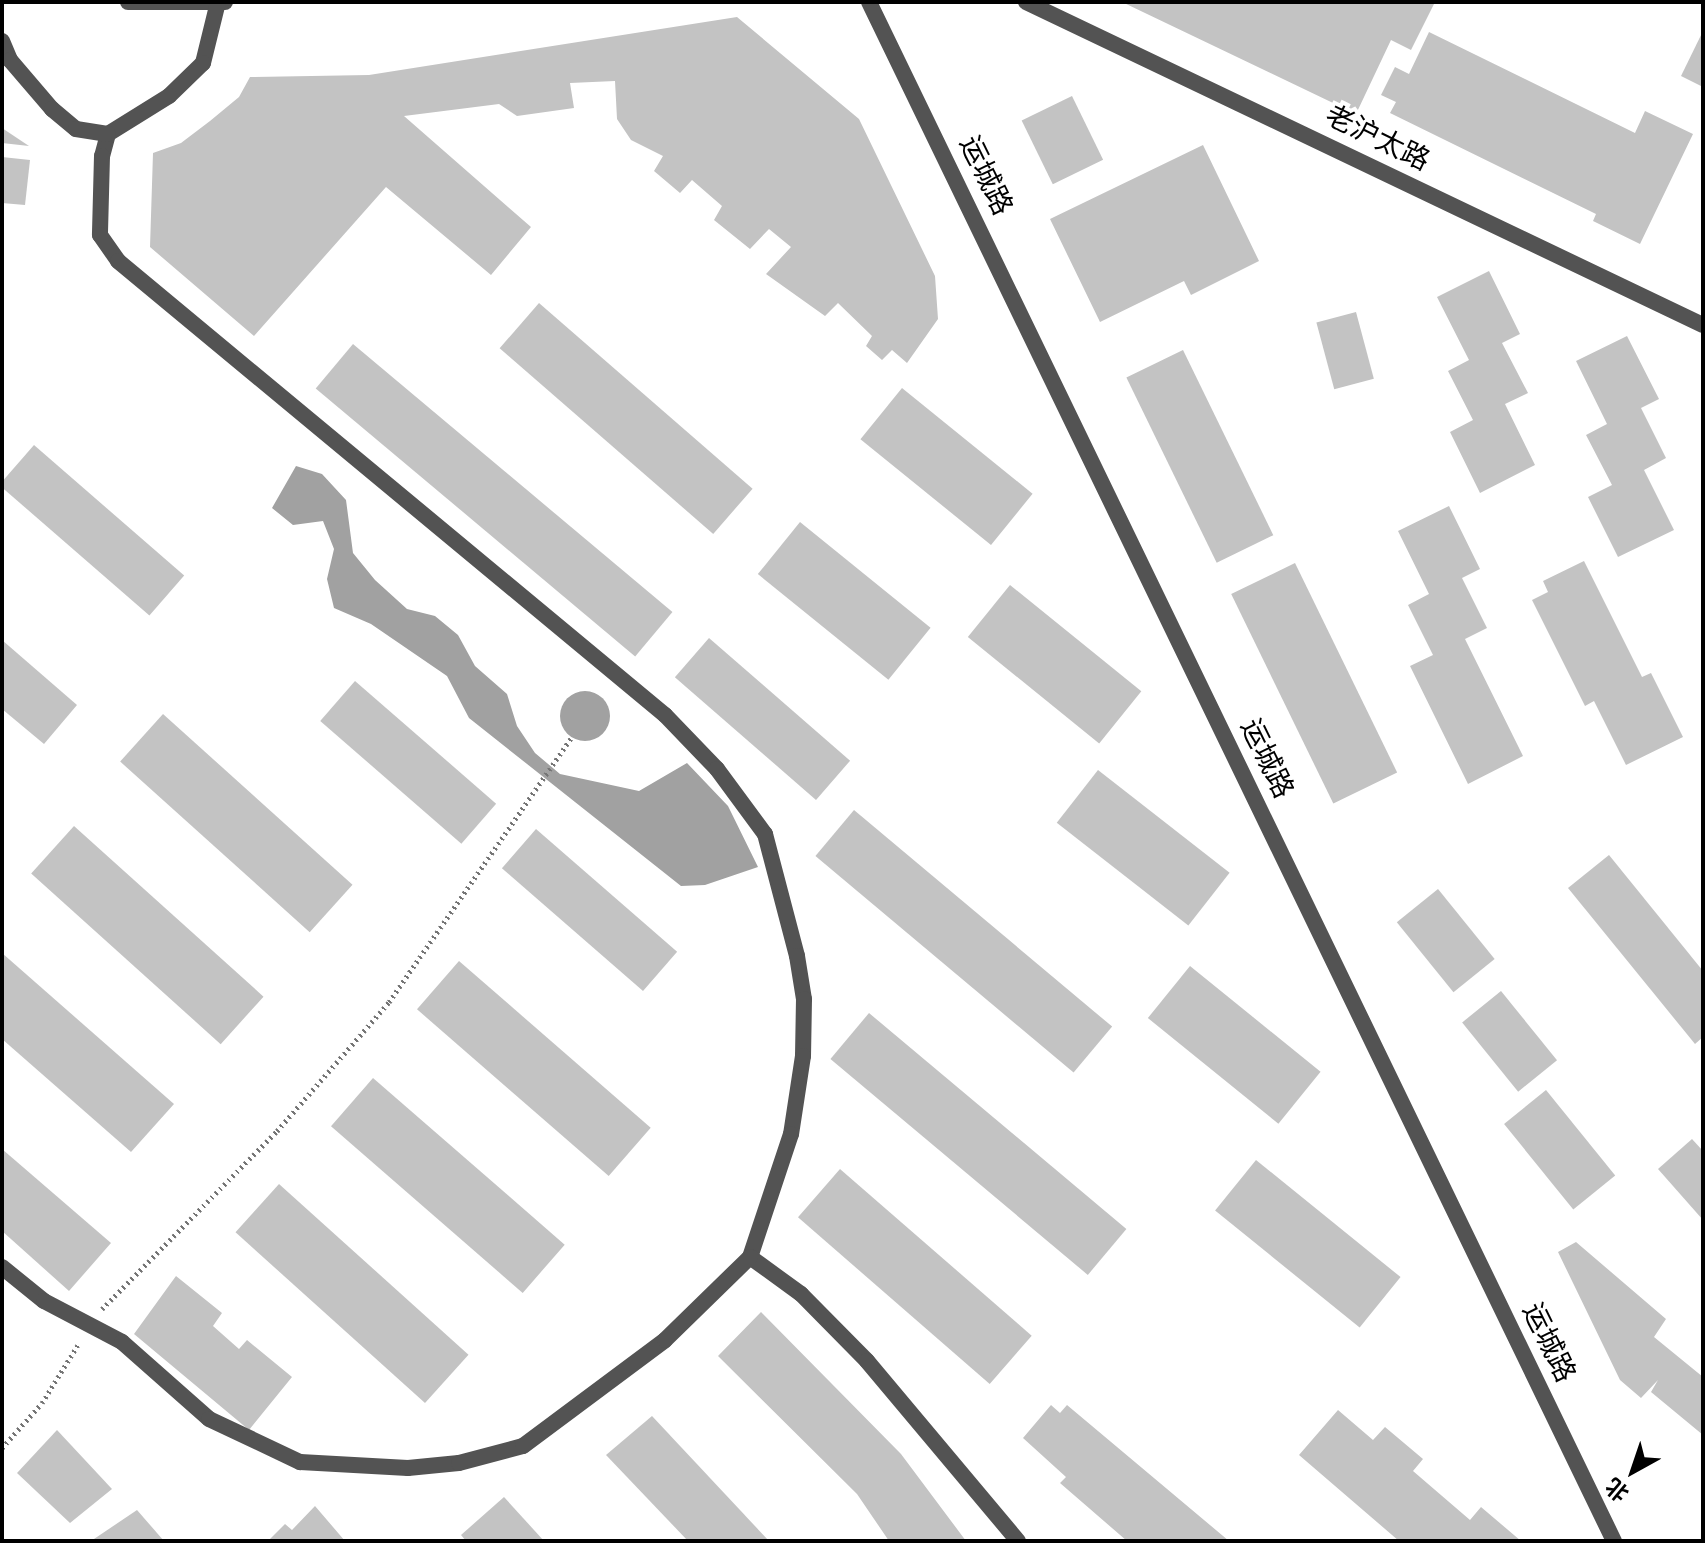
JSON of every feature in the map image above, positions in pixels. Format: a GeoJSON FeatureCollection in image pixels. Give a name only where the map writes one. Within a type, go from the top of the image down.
{"type":"FeatureCollection","features":[{"type":"Feature","properties":{"kind":"street"},"geometry":{"type":"LineString","coordinates":[[128,2],[225,2]]}},
{"type":"Feature","properties":{"kind":"street"},"geometry":{"type":"LineString","coordinates":[[2,41],[10,60],[52,109],[76,129],[108,134],[169,96],[203,63],[218,2]]}},
{"type":"Feature","properties":{"kind":"street","name":"运城路"},"geometry":{"type":"LineString","coordinates":[[869,2],[1614,1541]]}},
{"type":"Feature","properties":{"kind":"street","name":"老沪太路"},"geometry":{"type":"LineString","coordinates":[[1026,2],[1703,325]]}},
{"type":"Feature","properties":{"kind":"street"},"geometry":{"type":"LineString","coordinates":[[2,1267],[44,1301],[122,1342],[209,1419],[300,1462],[408,1468],[459,1463],[523,1446],[665,1340],[750,1257],[791,1134],[803,1056],[804,999],[797,956],[765,834],[717,769],[665,715],[118,261],[100,235],[102,156],[108,134]]}},
{"type":"Feature","properties":{"kind":"street"},"geometry":{"type":"LineString","coordinates":[[750,1257],[801,1294],[867,1361],[1018,1541]]}},
{"type":"Feature","properties":{"kind":"path"},"geometry":{"type":"LineString","coordinates":[[2,1448],[42,1403],[87,1323],[277,1131],[389,1002],[537,781],[572,737]]}},
{"type":"Feature","properties":{"kind":"shaded area"},"geometry":{"type":"Polygon","coordinates":[[[296,466],[322,474],[346,500],[353,553],[375,580],[407,609],[435,616],[458,635],[475,666],[507,694],[517,726],[535,753],[560,774],[639,791],[687,763],[728,806],[758,867],[705,885],[681,886],[469,718],[447,676],[371,624],[334,608],[327,579],[334,549],[323,521],[293,525],[272,508],[296,466]]]}},
{"type":"Feature","properties":{"kind":"shaded area"},"geometry":{"type":"Polygon","coordinates":[[[585,691],[603,698],[610,716],[603,734],[585,741],[567,734],[560,716],[567,698],[585,691]]]}},
{"type":"Feature","properties":{"kind":"building"},"geometry":{"type":"Polygon","coordinates":[[[1122,2],[1435,2],[1411,50],[1391,40],[1356,114],[1122,2]]]}},
{"type":"Feature","properties":{"kind":"building"},"geometry":{"type":"Polygon","coordinates":[[[737,17],[859,119],[935,276],[938,319],[907,363],[892,350],[882,360],[866,346],[872,336],[838,303],[825,316],[766,274],[791,247],[769,229],[750,249],[714,220],[722,206],[692,180],[680,193],[654,171],[663,156],[631,140],[617,119],[615,81],[570,83],[574,108],[517,116],[499,104],[404,116],[531,227],[491,275],[386,187],[254,336],[150,247],[153,153],[181,143],[210,121],[239,97],[250,77],[369,75],[737,17]]]}},
{"type":"Feature","properties":{"kind":"building"},"geometry":{"type":"Polygon","coordinates":[[[1703,31],[1703,87],[1681,76],[1703,31]]]}},
{"type":"Feature","properties":{"kind":"building"},"geometry":{"type":"Polygon","coordinates":[[[1429,32],[1635,133],[1645,111],[1693,134],[1640,244],[1593,221],[1596,214],[1390,113],[1396,102],[1381,95],[1395,67],[1409,74],[1429,32]]]}},
{"type":"Feature","properties":{"kind":"building"},"geometry":{"type":"Polygon","coordinates":[[[1072,96],[1103,160],[1053,184],[1022,121],[1072,96]]]}},
{"type":"Feature","properties":{"kind":"building"},"geometry":{"type":"Polygon","coordinates":[[[2,128],[29,146],[2,143],[2,128]]]}},
{"type":"Feature","properties":{"kind":"building"},"geometry":{"type":"Polygon","coordinates":[[[1203,145],[1259,261],[1191,295],[1184,281],[1100,322],[1050,219],[1203,145]]]}},
{"type":"Feature","properties":{"kind":"building"},"geometry":{"type":"Polygon","coordinates":[[[2,157],[30,160],[25,205],[2,203],[2,157]]]}},
{"type":"Feature","properties":{"kind":"building"},"geometry":{"type":"Polygon","coordinates":[[[1489,271],[1520,334],[1502,343],[1528,393],[1505,404],[1535,465],[1480,493],[1450,432],[1473,420],[1448,371],[1469,360],[1437,297],[1489,271]]]}},
{"type":"Feature","properties":{"kind":"building"},"geometry":{"type":"Polygon","coordinates":[[[539,303],[753,489],[713,534],[500,348],[539,303]]]}},
{"type":"Feature","properties":{"kind":"building"},"geometry":{"type":"Polygon","coordinates":[[[1356,312],[1374,379],[1334,389],[1316,323],[1356,312]]]}},
{"type":"Feature","properties":{"kind":"building"},"geometry":{"type":"Polygon","coordinates":[[[1627,336],[1659,399],[1641,408],[1666,458],[1644,470],[1674,530],[1618,557],[1588,497],[1612,485],[1586,435],[1607,424],[1576,361],[1627,336]]]}},
{"type":"Feature","properties":{"kind":"building"},"geometry":{"type":"Polygon","coordinates":[[[353,344],[672,612],[635,656],[316,388],[353,344]]]}},
{"type":"Feature","properties":{"kind":"building"},"geometry":{"type":"Polygon","coordinates":[[[1183,350],[1273,535],[1217,563],[1126,378],[1183,350]]]}},
{"type":"Feature","properties":{"kind":"building"},"geometry":{"type":"Polygon","coordinates":[[[902,388],[1033,494],[991,545],[860,439],[902,388]]]}},
{"type":"Feature","properties":{"kind":"building"},"geometry":{"type":"Polygon","coordinates":[[[34,445],[184,576],[149,616],[2,487],[2,482],[34,445]]]}},
{"type":"Feature","properties":{"kind":"building"},"geometry":{"type":"Polygon","coordinates":[[[1449,506],[1480,569],[1462,578],[1487,628],[1465,639],[1523,756],[1468,784],[1410,666],[1433,655],[1408,605],[1429,594],[1398,531],[1449,506]]]}},
{"type":"Feature","properties":{"kind":"building"},"geometry":{"type":"Polygon","coordinates":[[[800,522],[931,628],[888,680],[758,574],[800,522]]]}},
{"type":"Feature","properties":{"kind":"building"},"geometry":{"type":"Polygon","coordinates":[[[1584,561],[1642,677],[1651,673],[1683,737],[1626,765],[1594,701],[1585,706],[1532,600],[1548,592],[1543,581],[1584,561]]]}},
{"type":"Feature","properties":{"kind":"building"},"geometry":{"type":"Polygon","coordinates":[[[1295,563],[1397,772],[1333,804],[1231,594],[1295,563]]]}},
{"type":"Feature","properties":{"kind":"building"},"geometry":{"type":"Polygon","coordinates":[[[1010,585],[1141,691],[1099,743],[968,637],[1010,585]]]}},
{"type":"Feature","properties":{"kind":"building"},"geometry":{"type":"Polygon","coordinates":[[[709,638],[850,761],[816,800],[675,677],[709,638]]]}},
{"type":"Feature","properties":{"kind":"building"},"geometry":{"type":"Polygon","coordinates":[[[2,640],[77,705],[44,744],[2,709],[2,640]]]}},
{"type":"Feature","properties":{"kind":"building"},"geometry":{"type":"Polygon","coordinates":[[[355,681],[496,804],[461,844],[320,721],[355,681]]]}},
{"type":"Feature","properties":{"kind":"building"},"geometry":{"type":"Polygon","coordinates":[[[163,714],[353,885],[310,932],[120,762],[163,714]]]}},
{"type":"Feature","properties":{"kind":"building"},"geometry":{"type":"Polygon","coordinates":[[[1098,770],[1230,873],[1188,926],[1057,823],[1098,770]]]}},
{"type":"Feature","properties":{"kind":"building"},"geometry":{"type":"Polygon","coordinates":[[[854,810],[1112,1027],[1074,1073],[815,856],[854,810]]]}},
{"type":"Feature","properties":{"kind":"building"},"geometry":{"type":"Polygon","coordinates":[[[74,826],[264,997],[221,1044],[31,874],[74,826]]]}},
{"type":"Feature","properties":{"kind":"building"},"geometry":{"type":"Polygon","coordinates":[[[536,829],[677,952],[643,991],[502,868],[536,829]]]}},
{"type":"Feature","properties":{"kind":"building"},"geometry":{"type":"Polygon","coordinates":[[[1609,855],[1703,971],[1703,1037],[1695,1044],[1568,888],[1609,855]]]}},
{"type":"Feature","properties":{"kind":"building"},"geometry":{"type":"Polygon","coordinates":[[[1438,889],[1495,959],[1453,992],[1397,922],[1438,889]]]}},
{"type":"Feature","properties":{"kind":"building"},"geometry":{"type":"Polygon","coordinates":[[[2,953],[174,1104],[131,1152],[2,1039],[2,953]]]}},
{"type":"Feature","properties":{"kind":"building"},"geometry":{"type":"Polygon","coordinates":[[[459,961],[651,1128],[609,1176],[417,1009],[459,961]]]}},
{"type":"Feature","properties":{"kind":"building"},"geometry":{"type":"Polygon","coordinates":[[[1190,966],[1321,1072],[1278,1124],[1148,1018],[1190,966]]]}},
{"type":"Feature","properties":{"kind":"building"},"geometry":{"type":"Polygon","coordinates":[[[1501,991],[1557,1060],[1518,1092],[1462,1022],[1501,991]]]}},
{"type":"Feature","properties":{"kind":"building"},"geometry":{"type":"Polygon","coordinates":[[[869,1013],[1126,1229],[1088,1275],[830,1059],[869,1013]]]}},
{"type":"Feature","properties":{"kind":"building"},"geometry":{"type":"Polygon","coordinates":[[[373,1078],[565,1245],[523,1293],[331,1126],[373,1078]]]}},
{"type":"Feature","properties":{"kind":"building"},"geometry":{"type":"Polygon","coordinates":[[[1546,1090],[1615,1175],[1573,1209],[1504,1124],[1546,1090]]]}},
{"type":"Feature","properties":{"kind":"building"},"geometry":{"type":"Polygon","coordinates":[[[1692,1139],[1703,1151],[1703,1220],[1658,1169],[1692,1139]]]}},
{"type":"Feature","properties":{"kind":"building"},"geometry":{"type":"Polygon","coordinates":[[[2,1149],[111,1243],[69,1291],[2,1231],[2,1149]]]}},
{"type":"Feature","properties":{"kind":"building"},"geometry":{"type":"Polygon","coordinates":[[[1256,1160],[1401,1277],[1360,1328],[1215,1211],[1256,1160]]]}},
{"type":"Feature","properties":{"kind":"building"},"geometry":{"type":"Polygon","coordinates":[[[840,1169],[1032,1336],[990,1384],[798,1217],[840,1169]]]}},
{"type":"Feature","properties":{"kind":"building"},"geometry":{"type":"Polygon","coordinates":[[[279,1184],[469,1355],[425,1403],[236,1232],[279,1184]]]}},
{"type":"Feature","properties":{"kind":"building"},"geometry":{"type":"Polygon","coordinates":[[[1576,1242],[1666,1319],[1654,1337],[1703,1377],[1703,1435],[1651,1392],[1658,1380],[1641,1398],[1620,1380],[1558,1252],[1576,1242]]]}},
{"type":"Feature","properties":{"kind":"building"},"geometry":{"type":"Polygon","coordinates":[[[176,1276],[222,1313],[213,1326],[239,1349],[247,1340],[292,1377],[249,1430],[134,1334],[176,1276]]]}},
{"type":"Feature","properties":{"kind":"building"},"geometry":{"type":"Polygon","coordinates":[[[761,1312],[901,1454],[966,1541],[889,1541],[857,1494],[718,1356],[761,1312]]]}},
{"type":"Feature","properties":{"kind":"building"},"geometry":{"type":"Polygon","coordinates":[[[1051,1405],[1060,1413],[1067,1405],[1229,1541],[1127,1541],[1060,1483],[1066,1477],[1023,1438],[1051,1405]]]}},
{"type":"Feature","properties":{"kind":"building"},"geometry":{"type":"Polygon","coordinates":[[[1338,1410],[1373,1440],[1385,1427],[1423,1459],[1413,1471],[1470,1520],[1481,1507],[1521,1541],[1399,1541],[1299,1455],[1338,1410]]]}},
{"type":"Feature","properties":{"kind":"building"},"geometry":{"type":"Polygon","coordinates":[[[652,1416],[769,1541],[688,1541],[606,1455],[652,1416]]]}},
{"type":"Feature","properties":{"kind":"building"},"geometry":{"type":"Polygon","coordinates":[[[57,1430],[112,1489],[70,1523],[17,1473],[57,1430]]]}},
{"type":"Feature","properties":{"kind":"building"},"geometry":{"type":"Polygon","coordinates":[[[504,1497],[544,1541],[466,1541],[461,1535],[504,1497]]]}},
{"type":"Feature","properties":{"kind":"building"},"geometry":{"type":"Polygon","coordinates":[[[315,1506],[345,1541],[268,1541],[285,1524],[292,1530],[315,1506]]]}},
{"type":"Feature","properties":{"kind":"building"},"geometry":{"type":"Polygon","coordinates":[[[137,1510],[164,1541],[91,1541],[137,1510]]]}}]}
